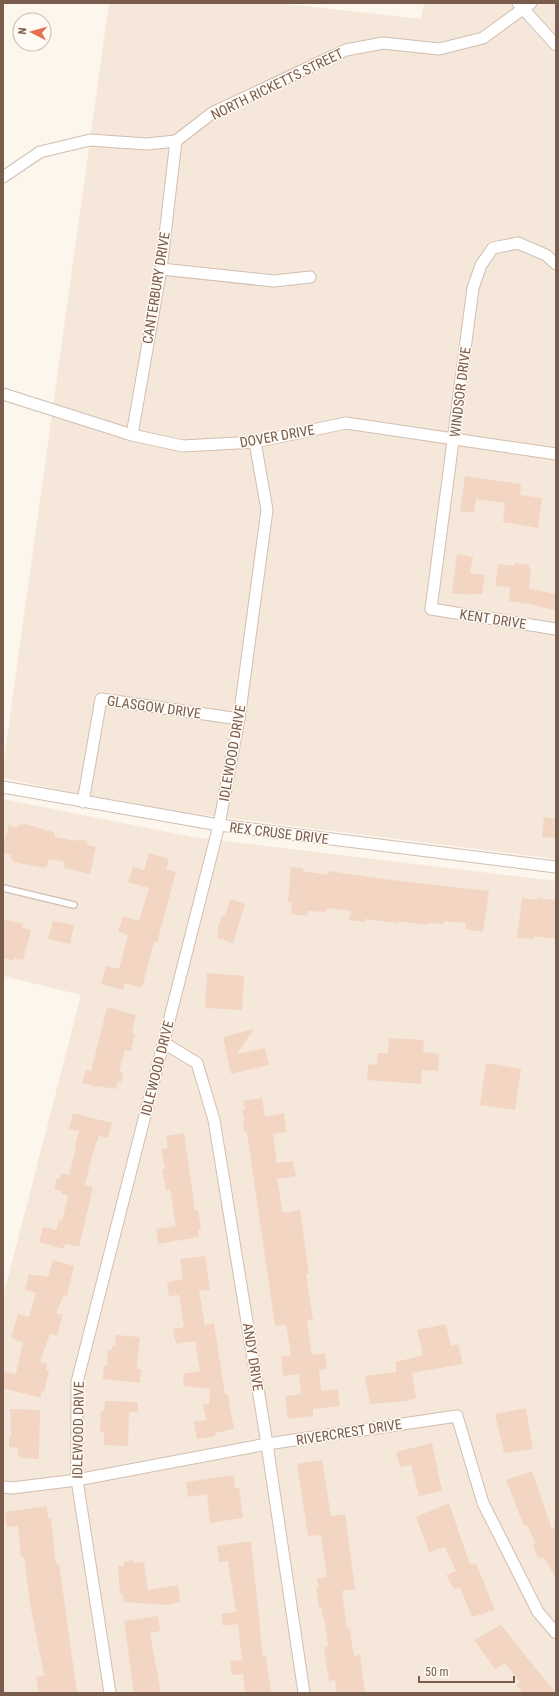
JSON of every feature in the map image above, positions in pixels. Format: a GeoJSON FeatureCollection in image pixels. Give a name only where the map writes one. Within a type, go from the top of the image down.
{"type":"FeatureCollection","features":[{"type":"Feature","properties":{"kind":"street"},"geometry":{"type":"LineString","coordinates":[[524,5],[556,45]]}},
{"type":"Feature","properties":{"kind":"street","name":"NORTH RICKETTS STREET"},"geometry":{"type":"LineString","coordinates":[[176,141],[212,114],[346,50],[383,43],[439,48],[483,38],[524,5]]}},
{"type":"Feature","properties":{"kind":"street"},"geometry":{"type":"LineString","coordinates":[[3,177],[40,152],[90,140],[147,144],[176,141]]}},
{"type":"Feature","properties":{"kind":"street","name":"CANTERBURY DRIVE"},"geometry":{"type":"LineString","coordinates":[[132,435],[161,269],[176,141]]}},
{"type":"Feature","properties":{"kind":"street","name":"WINDSOR DRIVE"},"geometry":{"type":"LineString","coordinates":[[431,609],[455,438],[473,288],[480,265],[493,248],[518,243],[546,255],[556,264]]}},
{"type":"Feature","properties":{"kind":"street"},"geometry":{"type":"LineString","coordinates":[[161,269],[274,281],[310,277]]}},
{"type":"Feature","properties":{"kind":"street","name":"DOVER DRIVE"},"geometry":{"type":"LineString","coordinates":[[3,394],[132,435],[182,446],[255,442],[346,423],[556,454]]}},
{"type":"Feature","properties":{"kind":"street","name":"IDLEWOOD DRIVE"},"geometry":{"type":"LineString","coordinates":[[110,1693],[77,1480],[77,1382],[218,825],[239,719],[267,510],[255,442]]}},
{"type":"Feature","properties":{"kind":"street","name":"KENT DRIVE"},"geometry":{"type":"LineString","coordinates":[[431,609],[556,629]]}},
{"type":"Feature","properties":{"kind":"street","name":"GLASGOW DRIVE"},"geometry":{"type":"LineString","coordinates":[[82,802],[101,699],[239,719]]}},
{"type":"Feature","properties":{"kind":"street","name":"REX CRUSE DRIVE"},"geometry":{"type":"LineString","coordinates":[[3,787],[218,825],[556,867]]}},
{"type":"Feature","properties":{"kind":"street","name":"ANDY DRIVE"},"geometry":{"type":"LineString","coordinates":[[164,1043],[197,1063],[214,1120],[267,1444],[304,1693]]}},
{"type":"Feature","properties":{"kind":"street","name":"RIVERCREST DRIVE"},"geometry":{"type":"LineString","coordinates":[[3,1487],[12,1488],[77,1480],[267,1444],[457,1416],[483,1503],[538,1612],[556,1633]]}},
{"type":"Feature","properties":{"kind":"lane"},"geometry":{"type":"LineString","coordinates":[[3,888],[74,905]]}},
{"type":"Feature","properties":{"kind":"shaded area"},"geometry":{"type":"Polygon","coordinates":[[[109,3],[278,3],[421,19],[424,3],[556,3],[556,859],[174,811],[64,791],[3,778],[3,767],[109,3]]]}},
{"type":"Feature","properties":{"kind":"shaded area"},"geometry":{"type":"Polygon","coordinates":[[[3,799],[193,837],[556,881],[556,1693],[3,1693],[3,1297],[81,995],[3,976],[3,799]]]}},
{"type":"Feature","properties":{"kind":"building"},"geometry":{"type":"Polygon","coordinates":[[[465,476],[521,484],[520,495],[542,498],[538,528],[503,522],[505,503],[476,499],[474,513],[460,511],[465,476]]]}},
{"type":"Feature","properties":{"kind":"building"},"geometry":{"type":"Polygon","coordinates":[[[457,554],[473,557],[470,573],[485,575],[482,594],[467,595],[452,593],[457,554]]]}},
{"type":"Feature","properties":{"kind":"building"},"geometry":{"type":"Polygon","coordinates":[[[515,563],[529,565],[529,569],[531,569],[529,589],[556,594],[556,610],[509,601],[510,587],[495,586],[498,564],[514,566],[515,563]]]}},
{"type":"Feature","properties":{"kind":"building"},"geometry":{"type":"Polygon","coordinates":[[[544,817],[556,819],[556,838],[542,837],[544,817]]]}},
{"type":"Feature","properties":{"kind":"building"},"geometry":{"type":"Polygon","coordinates":[[[22,823],[53,832],[55,833],[54,837],[76,841],[77,839],[88,841],[87,845],[96,847],[90,874],[64,868],[65,862],[49,859],[47,867],[45,866],[44,868],[13,862],[14,860],[10,859],[11,855],[3,853],[3,847],[9,825],[17,828],[19,824],[22,825],[22,823]]]}},
{"type":"Feature","properties":{"kind":"building"},"geometry":{"type":"Polygon","coordinates":[[[149,853],[169,859],[166,869],[176,872],[157,943],[154,942],[142,988],[125,983],[123,990],[101,984],[106,966],[119,969],[128,935],[118,932],[123,916],[139,921],[149,888],[128,882],[133,867],[144,870],[149,853]]]}},
{"type":"Feature","properties":{"kind":"building"},"geometry":{"type":"Polygon","coordinates":[[[291,867],[303,868],[303,871],[328,875],[329,871],[383,879],[489,891],[483,932],[465,929],[466,923],[444,921],[444,924],[427,923],[427,925],[398,921],[398,923],[365,919],[365,922],[349,920],[351,911],[328,908],[325,912],[308,911],[307,916],[291,914],[292,902],[288,902],[291,867]]]}},
{"type":"Feature","properties":{"kind":"building"},"geometry":{"type":"Polygon","coordinates":[[[522,898],[556,900],[556,939],[534,936],[534,939],[517,938],[522,898]]]}},
{"type":"Feature","properties":{"kind":"building"},"geometry":{"type":"Polygon","coordinates":[[[230,899],[245,904],[233,943],[217,938],[219,930],[217,930],[222,915],[225,916],[230,899]]]}},
{"type":"Feature","properties":{"kind":"building"},"geometry":{"type":"Polygon","coordinates":[[[3,919],[23,924],[22,928],[31,930],[23,960],[14,958],[14,961],[3,958],[3,919]]]}},
{"type":"Feature","properties":{"kind":"building"},"geometry":{"type":"Polygon","coordinates":[[[53,921],[74,925],[70,944],[48,939],[53,921]]]}},
{"type":"Feature","properties":{"kind":"building"},"geometry":{"type":"Polygon","coordinates":[[[207,973],[244,976],[242,1010],[205,1008],[207,973]]]}},
{"type":"Feature","properties":{"kind":"building"},"geometry":{"type":"Polygon","coordinates":[[[107,1007],[136,1015],[132,1033],[135,1034],[131,1051],[125,1050],[119,1072],[124,1073],[121,1082],[118,1082],[116,1089],[97,1087],[82,1083],[86,1070],[91,1071],[107,1007]]]}},
{"type":"Feature","properties":{"kind":"building"},"geometry":{"type":"Polygon","coordinates":[[[254,1029],[237,1054],[265,1048],[269,1065],[231,1074],[223,1037],[254,1029]]]}},
{"type":"Feature","properties":{"kind":"building"},"geometry":{"type":"Polygon","coordinates":[[[389,1038],[424,1040],[423,1052],[439,1054],[438,1071],[422,1070],[421,1084],[367,1080],[368,1064],[377,1065],[378,1053],[388,1053],[389,1038]]]}},
{"type":"Feature","properties":{"kind":"building"},"geometry":{"type":"Polygon","coordinates":[[[486,1063],[521,1069],[515,1110],[480,1105],[486,1063]]]}},
{"type":"Feature","properties":{"kind":"building"},"geometry":{"type":"Polygon","coordinates":[[[262,1098],[265,1117],[284,1113],[287,1132],[273,1134],[277,1163],[293,1161],[296,1176],[277,1179],[283,1213],[300,1210],[309,1273],[306,1274],[313,1320],[307,1321],[312,1355],[325,1353],[327,1369],[319,1370],[321,1391],[338,1389],[340,1406],[313,1409],[313,1416],[288,1419],[285,1396],[301,1394],[299,1374],[283,1376],[281,1357],[291,1355],[286,1325],[275,1326],[247,1132],[244,1132],[242,1110],[245,1110],[243,1101],[262,1098]]]}},
{"type":"Feature","properties":{"kind":"building"},"geometry":{"type":"Polygon","coordinates":[[[73,1113],[112,1123],[108,1138],[99,1136],[93,1152],[85,1185],[93,1187],[79,1247],[65,1244],[64,1249],[39,1242],[43,1227],[56,1230],[59,1220],[62,1221],[68,1196],[61,1194],[62,1191],[54,1189],[57,1178],[60,1178],[61,1173],[69,1175],[76,1147],[79,1131],[69,1129],[73,1113]]]}},
{"type":"Feature","properties":{"kind":"building"},"geometry":{"type":"Polygon","coordinates":[[[184,1133],[195,1210],[198,1210],[201,1229],[198,1230],[199,1237],[158,1244],[156,1229],[176,1226],[170,1189],[166,1190],[162,1169],[165,1169],[161,1149],[168,1148],[166,1136],[184,1133]]]}},
{"type":"Feature","properties":{"kind":"building"},"geometry":{"type":"Polygon","coordinates":[[[205,1256],[210,1290],[199,1291],[205,1325],[214,1323],[225,1394],[228,1394],[234,1429],[215,1433],[215,1436],[197,1439],[194,1422],[206,1420],[203,1404],[209,1404],[210,1389],[184,1386],[183,1374],[200,1371],[195,1341],[176,1344],[173,1329],[184,1327],[179,1295],[169,1296],[167,1282],[183,1279],[180,1259],[205,1256]]]}},
{"type":"Feature","properties":{"kind":"building"},"geometry":{"type":"Polygon","coordinates":[[[53,1260],[74,1266],[67,1296],[64,1295],[56,1313],[63,1315],[57,1335],[50,1334],[40,1362],[47,1364],[46,1370],[49,1371],[44,1392],[41,1392],[41,1398],[3,1388],[3,1378],[5,1372],[16,1374],[23,1342],[11,1338],[18,1314],[29,1317],[36,1293],[25,1290],[29,1274],[48,1277],[53,1260]]]}},
{"type":"Feature","properties":{"kind":"building"},"geometry":{"type":"Polygon","coordinates":[[[446,1324],[451,1346],[458,1344],[463,1364],[412,1373],[416,1398],[408,1401],[370,1404],[365,1376],[396,1372],[396,1362],[423,1355],[417,1330],[446,1324]]]}},
{"type":"Feature","properties":{"kind":"building"},"geometry":{"type":"Polygon","coordinates":[[[116,1335],[140,1337],[137,1369],[141,1369],[140,1383],[103,1379],[104,1365],[107,1366],[108,1350],[112,1350],[112,1346],[115,1346],[116,1335]]]}},
{"type":"Feature","properties":{"kind":"building"},"geometry":{"type":"Polygon","coordinates":[[[105,1401],[138,1402],[138,1412],[129,1412],[128,1446],[104,1445],[104,1432],[100,1433],[101,1411],[104,1411],[105,1401]]]}},
{"type":"Feature","properties":{"kind":"building"},"geometry":{"type":"Polygon","coordinates":[[[526,1408],[533,1449],[504,1453],[495,1414],[526,1408]]]}},
{"type":"Feature","properties":{"kind":"building"},"geometry":{"type":"Polygon","coordinates":[[[10,1409],[40,1410],[39,1459],[23,1458],[17,1454],[18,1448],[9,1447],[9,1436],[11,1436],[10,1409]]]}},
{"type":"Feature","properties":{"kind":"building"},"geometry":{"type":"Polygon","coordinates":[[[432,1443],[442,1491],[419,1496],[411,1465],[400,1467],[396,1452],[432,1443]]]}},
{"type":"Feature","properties":{"kind":"building"},"geometry":{"type":"Polygon","coordinates":[[[322,1460],[331,1516],[345,1514],[355,1589],[342,1591],[347,1629],[350,1628],[354,1657],[360,1654],[365,1693],[337,1693],[335,1680],[329,1681],[324,1648],[328,1646],[324,1617],[323,1618],[321,1607],[319,1608],[316,1587],[319,1587],[317,1578],[327,1577],[321,1535],[308,1536],[297,1464],[322,1460]]]}},
{"type":"Feature","properties":{"kind":"building"},"geometry":{"type":"Polygon","coordinates":[[[532,1471],[552,1529],[556,1526],[556,1578],[544,1558],[537,1556],[533,1545],[535,1542],[527,1525],[524,1526],[506,1480],[532,1471]]]}},
{"type":"Feature","properties":{"kind":"building"},"geometry":{"type":"Polygon","coordinates":[[[234,1475],[235,1488],[239,1488],[243,1518],[210,1523],[207,1494],[188,1497],[186,1482],[234,1475]]]}},
{"type":"Feature","properties":{"kind":"building"},"geometry":{"type":"Polygon","coordinates":[[[449,1503],[470,1565],[476,1563],[495,1610],[472,1617],[460,1588],[454,1589],[446,1575],[456,1571],[445,1547],[429,1552],[416,1517],[449,1503]]]}},
{"type":"Feature","properties":{"kind":"building"},"geometry":{"type":"Polygon","coordinates":[[[47,1506],[48,1518],[51,1518],[56,1564],[59,1563],[77,1693],[44,1693],[38,1691],[36,1677],[44,1676],[30,1603],[24,1557],[21,1557],[18,1526],[7,1527],[5,1512],[47,1506]]]}},
{"type":"Feature","properties":{"kind":"building"},"geometry":{"type":"Polygon","coordinates":[[[251,1541],[263,1657],[266,1656],[271,1693],[245,1693],[243,1674],[232,1675],[230,1661],[242,1660],[238,1624],[223,1626],[221,1614],[236,1612],[228,1561],[219,1562],[217,1546],[251,1541]]]}},
{"type":"Feature","properties":{"kind":"building"},"geometry":{"type":"Polygon","coordinates":[[[133,1560],[133,1563],[144,1562],[148,1590],[178,1585],[180,1602],[166,1605],[124,1602],[122,1594],[120,1594],[118,1566],[124,1566],[124,1562],[133,1560]]]}},
{"type":"Feature","properties":{"kind":"building"},"geometry":{"type":"Polygon","coordinates":[[[158,1616],[160,1631],[150,1633],[161,1693],[134,1693],[124,1621],[158,1616]]]}},
{"type":"Feature","properties":{"kind":"building"},"geometry":{"type":"Polygon","coordinates":[[[501,1625],[556,1693],[523,1693],[516,1685],[520,1682],[505,1663],[495,1669],[474,1640],[501,1625]]]}}]}
